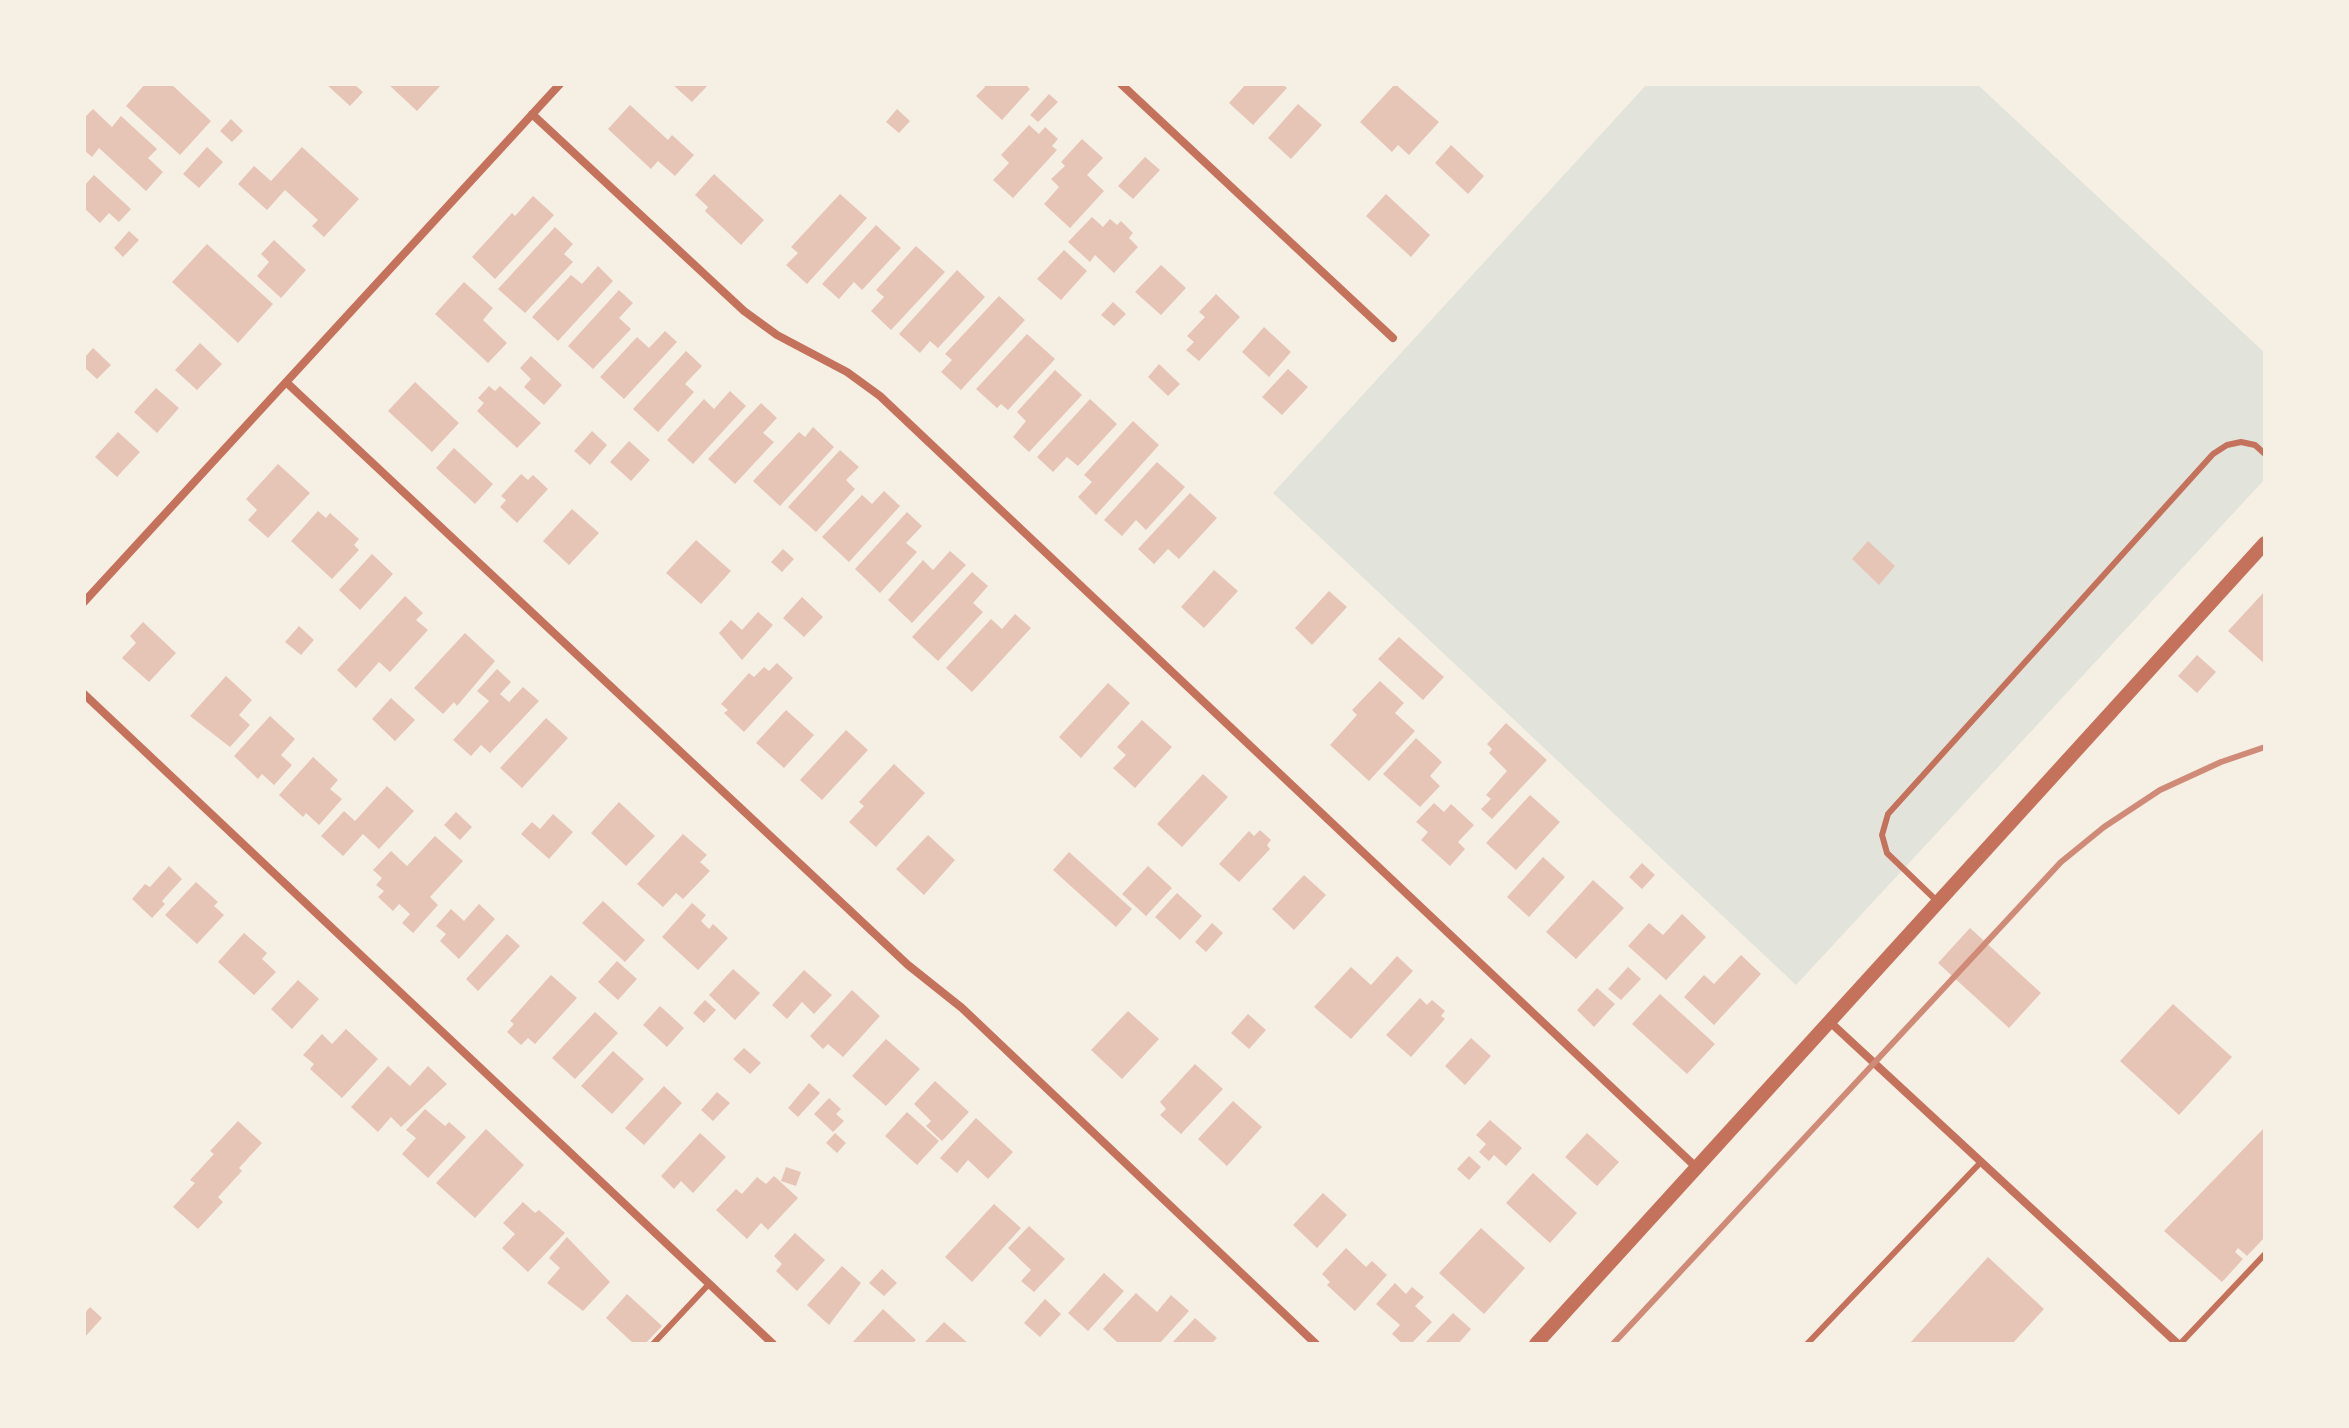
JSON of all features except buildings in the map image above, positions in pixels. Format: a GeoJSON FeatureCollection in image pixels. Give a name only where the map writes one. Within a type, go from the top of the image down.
{"type":"FeatureCollection","features":[{"type":"Feature","properties":{"kind":"street"},"geometry":{"type":"LineString","coordinates":[[84,602],[560,84]]}},
{"type":"Feature","properties":{"kind":"street"},"geometry":{"type":"LineString","coordinates":[[1121,84],[1393,338]]}},
{"type":"Feature","properties":{"kind":"street"},"geometry":{"type":"LineString","coordinates":[[532,114],[744,311],[880,396],[1697,1169]]}},
{"type":"Feature","properties":{"kind":"street"},"geometry":{"type":"LineString","coordinates":[[286,382],[897,954],[962,1008],[1316,1344]]}},
{"type":"Feature","properties":{"kind":"street"},"geometry":{"type":"LineString","coordinates":[[1536,1344],[2265,543]]}},
{"type":"Feature","properties":{"kind":"street"},"geometry":{"type":"LineString","coordinates":[[84,694],[773,1344]]}},
{"type":"Feature","properties":{"kind":"street"},"geometry":{"type":"LineString","coordinates":[[1831,1023],[2179,1344]]}},
{"type":"Feature","properties":{"kind":"lane"},"geometry":{"type":"LineString","coordinates":[[1939,904],[1887,853],[1882,835],[1888,814],[2213,454],[2227,445],[2241,442],[2255,445],[2265,454]]}},
{"type":"Feature","properties":{"kind":"lane"},"geometry":{"type":"LineString","coordinates":[[1807,1344],[1981,1162]]}},
{"type":"Feature","properties":{"kind":"lane"},"geometry":{"type":"LineString","coordinates":[[2179,1344],[2265,1254]]}},
{"type":"Feature","properties":{"kind":"lane"},"geometry":{"type":"LineString","coordinates":[[653,1344],[709,1284]]}},
{"type":"Feature","properties":{"kind":"shaded area"},"geometry":{"type":"Polygon","coordinates":[[[1647,84],[1977,84],[2265,353],[2265,479],[1796,985],[1273,493],[1647,84]]]}},
{"type":"Feature","properties":{"kind":"railway"},"geometry":{"type":"LineString","coordinates":[[1613,1344],[2061,862],[2104,827],[2160,790],[2221,762],[2265,747]]}}]}
